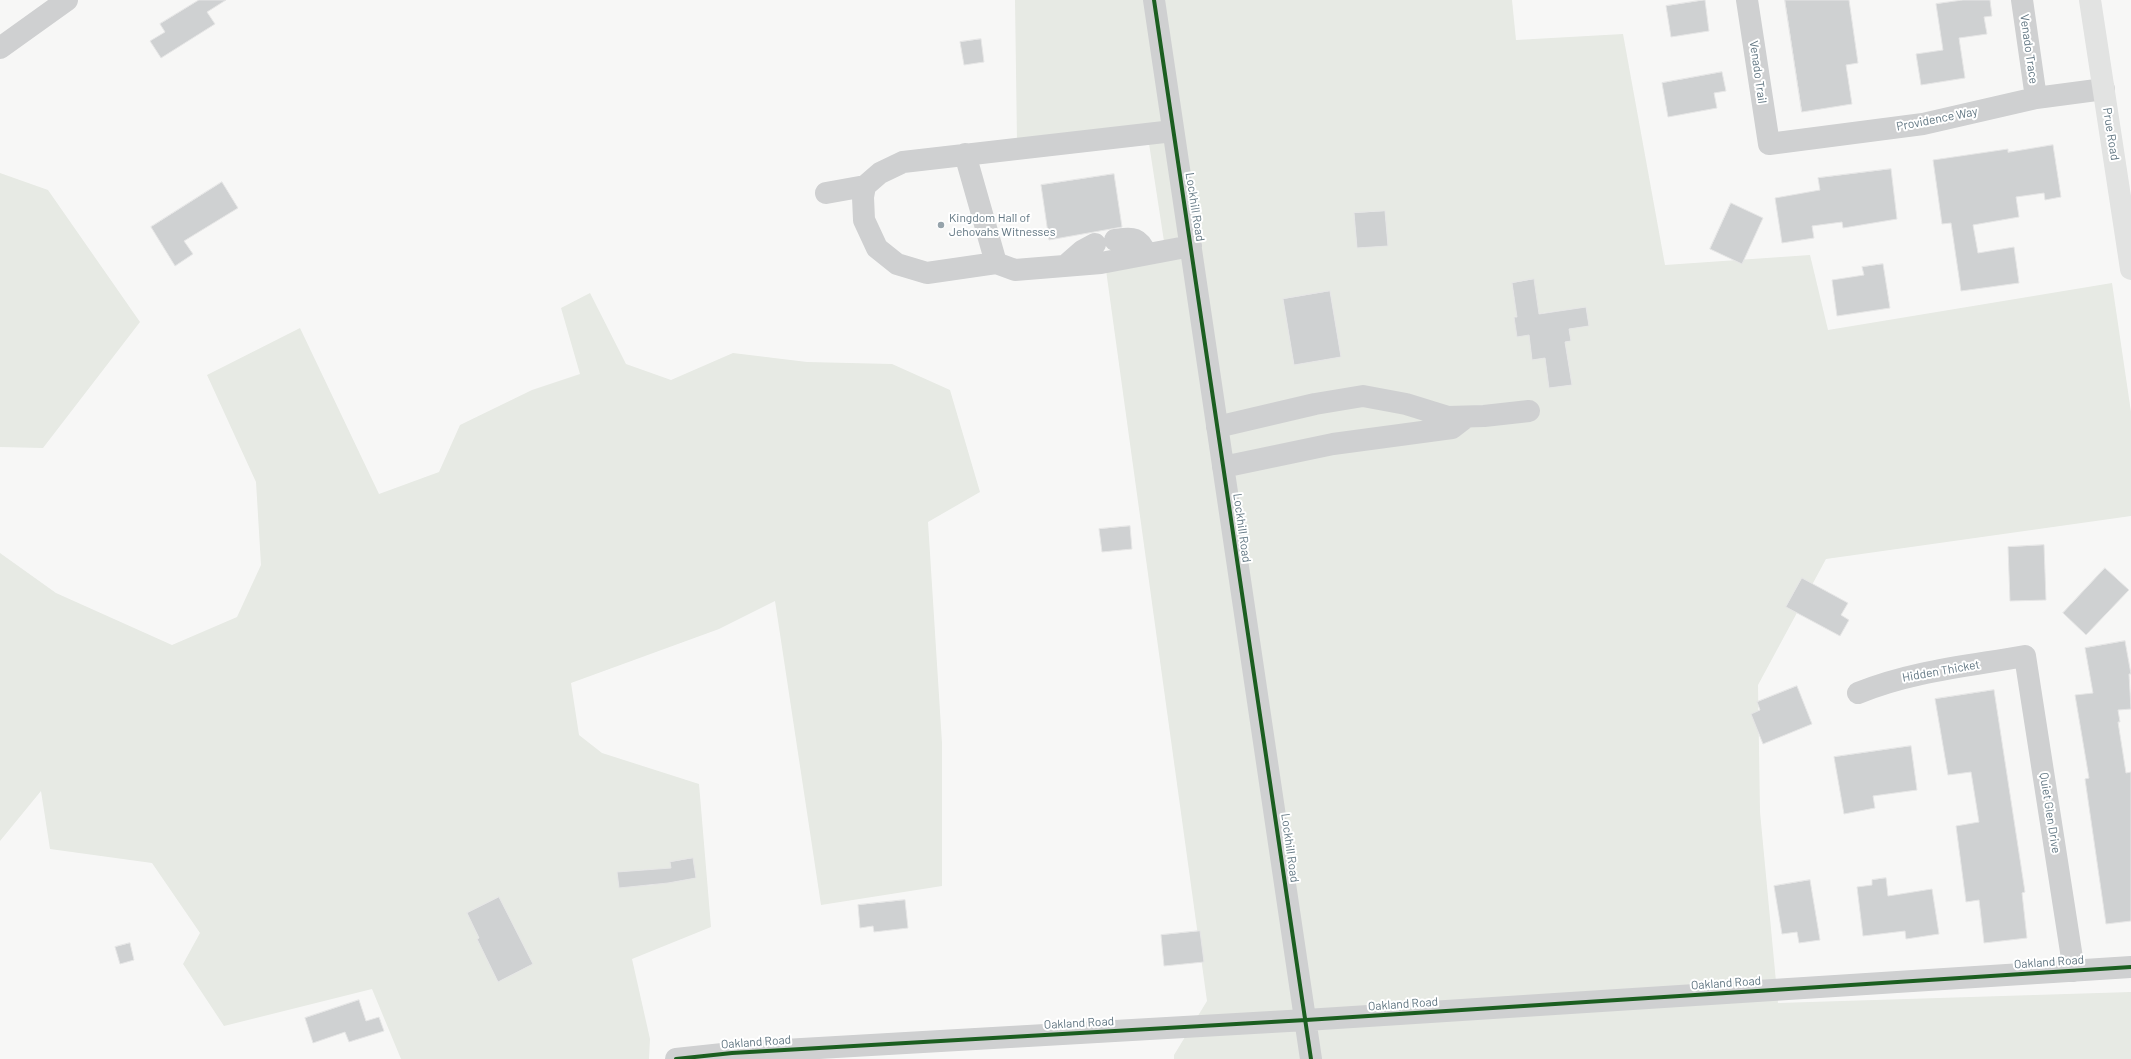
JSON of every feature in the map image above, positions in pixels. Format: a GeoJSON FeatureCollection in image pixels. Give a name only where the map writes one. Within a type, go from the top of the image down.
{"type":"FeatureCollection","features":[{"type":"Feature","properties":{"kind":"main road","name":"Prue Road"},"geometry":{"type":"LineString","coordinates":[[2090,0],[2131,269]]}},
{"type":"Feature","properties":{"kind":"street"},"geometry":{"type":"LineString","coordinates":[[0,48],[67,0]]}},
{"type":"Feature","properties":{"kind":"street","name":"Lockhill Road"},"geometry":{"type":"LineString","coordinates":[[1154,0],[1312,1059]]}},
{"type":"Feature","properties":{"kind":"street","name":"Venado Trail"},"geometry":{"type":"LineString","coordinates":[[1747,0],[1769,144]]}},
{"type":"Feature","properties":{"kind":"street","name":"Venado Trace"},"geometry":{"type":"LineString","coordinates":[[2022,0],[2036,98]]}},
{"type":"Feature","properties":{"kind":"street","name":"Providence Way"},"geometry":{"type":"LineString","coordinates":[[1769,144],[1923,124],[2036,98],[2104,89]]}},
{"type":"Feature","properties":{"kind":"street"},"geometry":{"type":"LineString","coordinates":[[826,194],[865,186],[880,173],[903,162],[1173,131]]}},
{"type":"Feature","properties":{"kind":"street"},"geometry":{"type":"LineString","coordinates":[[965,154],[996,263]]}},
{"type":"Feature","properties":{"kind":"street"},"geometry":{"type":"LineString","coordinates":[[865,186],[863,197],[864,220],[877,248],[897,264],[927,273],[996,263],[1015,270],[1066,265],[1101,264],[1191,246]]}},
{"type":"Feature","properties":{"kind":"street"},"geometry":{"type":"LineString","coordinates":[[1066,265],[1082,251],[1105,242],[1132,238],[1142,243],[1146,254]]}},
{"type":"Feature","properties":{"kind":"street"},"geometry":{"type":"LineString","coordinates":[[1217,427],[1315,404],[1363,396],[1406,404],[1448,417],[1529,410]]}},
{"type":"Feature","properties":{"kind":"street"},"geometry":{"type":"LineString","coordinates":[[1223,467],[1333,444],[1452,428],[1467,416]]}},
{"type":"Feature","properties":{"kind":"street","name":"Hidden Thicket"},"geometry":{"type":"LineString","coordinates":[[1858,693],[1883,682],[1916,674],[2026,656]]}},
{"type":"Feature","properties":{"kind":"street","name":"Quiet Glen Drive"},"geometry":{"type":"LineString","coordinates":[[2026,656],[2074,971]]}},
{"type":"Feature","properties":{"kind":"street","name":"Oakland Road"},"geometry":{"type":"LineString","coordinates":[[676,1059],[740,1053],[1306,1020],[2131,967]]}},
{"type":"Feature","properties":{"kind":"shaded area"},"geometry":{"type":"Polygon","coordinates":[[[1015,0],[1512,0],[1516,40],[1623,34],[1665,265],[1810,255],[1828,330],[2112,283],[2131,412],[2131,516],[1826,559],[1758,685],[1760,812],[1778,1003],[2131,992],[2131,1059],[1174,1059],[1174,1055],[1207,1001],[1106,270],[1167,261],[1146,124],[1017,143],[1015,0]],[[1385,211],[1354,213],[1357,248],[1388,246],[1385,211]],[[1533,279],[1512,283],[1514,298],[1536,294],[1533,279]],[[1330,291],[1283,299],[1294,365],[1341,357],[1330,291]],[[1586,307],[1514,317],[1529,335],[1532,360],[1545,358],[1549,388],[1572,385],[1565,342],[1571,341],[1569,329],[1589,326],[1586,307]]]}},
{"type":"Feature","properties":{"kind":"shaded area"},"geometry":{"type":"Polygon","coordinates":[[[0,173],[48,190],[140,322],[43,448],[0,447],[0,173]]]}},
{"type":"Feature","properties":{"kind":"shaded area"},"geometry":{"type":"Polygon","coordinates":[[[590,293],[626,364],[671,380],[733,353],[807,362],[892,364],[950,390],[980,492],[928,522],[942,743],[942,886],[821,905],[775,601],[719,629],[571,683],[579,735],[602,753],[699,784],[711,927],[632,959],[650,1039],[649,1059],[401,1059],[372,989],[224,1026],[183,964],[200,933],[152,863],[50,849],[41,791],[0,841],[0,553],[56,593],[172,645],[237,617],[261,565],[256,482],[207,375],[300,328],[379,494],[439,472],[460,425],[532,390],[580,374],[561,308],[590,293]],[[692,858],[670,862],[674,882],[696,878],[692,858]],[[653,869],[618,872],[619,887],[654,885],[653,869]],[[499,897],[467,913],[479,938],[477,939],[498,982],[533,964],[499,897]]]}},
{"type":"Feature","properties":{"kind":"building"},"geometry":{"type":"Polygon","coordinates":[[[199,0],[226,0],[207,12],[215,24],[161,58],[150,41],[165,32],[160,24],[199,0]]]}},
{"type":"Feature","properties":{"kind":"building"},"geometry":{"type":"Polygon","coordinates":[[[1705,0],[1709,31],[1671,37],[1666,6],[1705,0]]]}},
{"type":"Feature","properties":{"kind":"building"},"geometry":{"type":"Polygon","coordinates":[[[1785,0],[1849,0],[1858,63],[1846,65],[1852,104],[1802,112],[1785,0]]]}},
{"type":"Feature","properties":{"kind":"building"},"geometry":{"type":"Polygon","coordinates":[[[1963,0],[1990,0],[1992,16],[1984,17],[1987,34],[1959,38],[1965,78],[1921,85],[1916,54],[1943,50],[1936,4],[1963,0]]]}},
{"type":"Feature","properties":{"kind":"building"},"geometry":{"type":"Polygon","coordinates":[[[981,39],[984,62],[964,65],[960,42],[981,39]]]}},
{"type":"Feature","properties":{"kind":"building"},"geometry":{"type":"Polygon","coordinates":[[[1722,72],[1726,91],[1714,93],[1717,108],[1668,117],[1662,83],[1722,72]]]}},
{"type":"Feature","properties":{"kind":"building"},"geometry":{"type":"Polygon","coordinates":[[[2053,145],[2061,197],[2045,200],[2044,193],[2016,197],[2019,217],[1973,225],[1978,253],[2014,247],[2019,283],[1961,291],[1951,223],[1942,224],[1933,160],[2008,149],[2008,152],[2053,145]]]}},
{"type":"Feature","properties":{"kind":"building"},"geometry":{"type":"Polygon","coordinates":[[[1891,169],[1897,219],[1843,228],[1842,222],[1812,226],[1814,238],[1782,243],[1775,198],[1820,190],[1818,178],[1891,169]]]}},
{"type":"Feature","properties":{"kind":"building"},"geometry":{"type":"Polygon","coordinates":[[[1114,174],[1122,227],[1049,240],[1041,185],[1114,174]]]}},
{"type":"Feature","properties":{"kind":"building"},"geometry":{"type":"Polygon","coordinates":[[[222,182],[238,208],[184,241],[193,254],[175,266],[151,227],[222,182]]]}},
{"type":"Feature","properties":{"kind":"building"},"geometry":{"type":"Polygon","coordinates":[[[1731,203],[1763,218],[1742,264],[1710,249],[1731,203]]]}},
{"type":"Feature","properties":{"kind":"building"},"geometry":{"type":"Polygon","coordinates":[[[1385,211],[1388,246],[1357,248],[1354,213],[1385,211]]]}},
{"type":"Feature","properties":{"kind":"building"},"geometry":{"type":"Polygon","coordinates":[[[1883,264],[1890,308],[1837,316],[1832,280],[1864,275],[1862,267],[1883,264]]]}},
{"type":"Feature","properties":{"kind":"building"},"geometry":{"type":"Polygon","coordinates":[[[1534,279],[1539,314],[1586,307],[1589,326],[1569,329],[1571,341],[1565,342],[1572,385],[1549,388],[1545,358],[1532,360],[1529,335],[1517,337],[1514,317],[1517,317],[1512,283],[1534,279]]]}},
{"type":"Feature","properties":{"kind":"building"},"geometry":{"type":"Polygon","coordinates":[[[1330,291],[1341,357],[1294,365],[1283,299],[1330,291]]]}},
{"type":"Feature","properties":{"kind":"building"},"geometry":{"type":"Polygon","coordinates":[[[1130,526],[1132,549],[1102,552],[1099,529],[1130,526]]]}},
{"type":"Feature","properties":{"kind":"building"},"geometry":{"type":"Polygon","coordinates":[[[2044,545],[2046,600],[2010,601],[2008,547],[2044,545]]]}},
{"type":"Feature","properties":{"kind":"building"},"geometry":{"type":"Polygon","coordinates":[[[2105,568],[2129,590],[2086,635],[2063,613],[2105,568]]]}},
{"type":"Feature","properties":{"kind":"building"},"geometry":{"type":"Polygon","coordinates":[[[1802,578],[1848,603],[1841,615],[1849,620],[1840,636],[1786,607],[1802,578]]]}},
{"type":"Feature","properties":{"kind":"building"},"geometry":{"type":"Polygon","coordinates":[[[2125,641],[2131,674],[2129,674],[2131,709],[2118,710],[2120,722],[2118,722],[2126,773],[2131,772],[2131,921],[2106,924],[2085,779],[2089,778],[2075,695],[2093,693],[2085,648],[2125,641]]]}},
{"type":"Feature","properties":{"kind":"building"},"geometry":{"type":"Polygon","coordinates":[[[1797,686],[1812,724],[1763,744],[1751,714],[1760,710],[1757,702],[1797,686]]]}},
{"type":"Feature","properties":{"kind":"building"},"geometry":{"type":"Polygon","coordinates":[[[1994,690],[2025,892],[2022,893],[2027,938],[1984,943],[1979,900],[1966,902],[1956,826],[1979,822],[1971,772],[1948,775],[1935,699],[1994,690]]]}},
{"type":"Feature","properties":{"kind":"building"},"geometry":{"type":"Polygon","coordinates":[[[1911,746],[1917,790],[1873,796],[1875,808],[1844,814],[1834,757],[1911,746]]]}},
{"type":"Feature","properties":{"kind":"building"},"geometry":{"type":"Polygon","coordinates":[[[693,858],[696,878],[668,883],[619,888],[617,872],[671,868],[670,862],[693,858]]]}},
{"type":"Feature","properties":{"kind":"building"},"geometry":{"type":"Polygon","coordinates":[[[1886,878],[1888,896],[1932,889],[1939,934],[1906,939],[1905,931],[1863,936],[1857,887],[1872,885],[1872,880],[1886,878]]]}},
{"type":"Feature","properties":{"kind":"building"},"geometry":{"type":"Polygon","coordinates":[[[1810,880],[1820,940],[1799,943],[1797,932],[1782,934],[1774,886],[1810,880]]]}},
{"type":"Feature","properties":{"kind":"building"},"geometry":{"type":"Polygon","coordinates":[[[499,897],[533,964],[498,982],[477,939],[479,938],[467,913],[499,897]]]}},
{"type":"Feature","properties":{"kind":"building"},"geometry":{"type":"Polygon","coordinates":[[[905,900],[908,928],[874,932],[873,926],[860,928],[858,905],[905,900]]]}},
{"type":"Feature","properties":{"kind":"building"},"geometry":{"type":"Polygon","coordinates":[[[1200,931],[1204,962],[1164,966],[1161,935],[1200,931]]]}},
{"type":"Feature","properties":{"kind":"building"},"geometry":{"type":"Polygon","coordinates":[[[130,943],[134,960],[120,964],[115,947],[130,943]]]}},
{"type":"Feature","properties":{"kind":"building"},"geometry":{"type":"Polygon","coordinates":[[[359,1000],[366,1021],[379,1017],[384,1031],[349,1042],[345,1032],[313,1043],[305,1018],[359,1000]]]}},
{"type":"Feature","properties":{"kind":"cycle path"},"geometry":{"type":"LineString","coordinates":[[1154,0],[1311,1059]]}},
{"type":"Feature","properties":{"kind":"cycle path"},"geometry":{"type":"LineString","coordinates":[[676,1059],[732,1053],[1306,1020],[2131,967]]}},
{"type":"Feature","properties":{"kind":"place","name":"Kingdom Hall of Jehovahs Witnesses"},"geometry":{"type":"Point","coordinates":[941,225]}}]}
